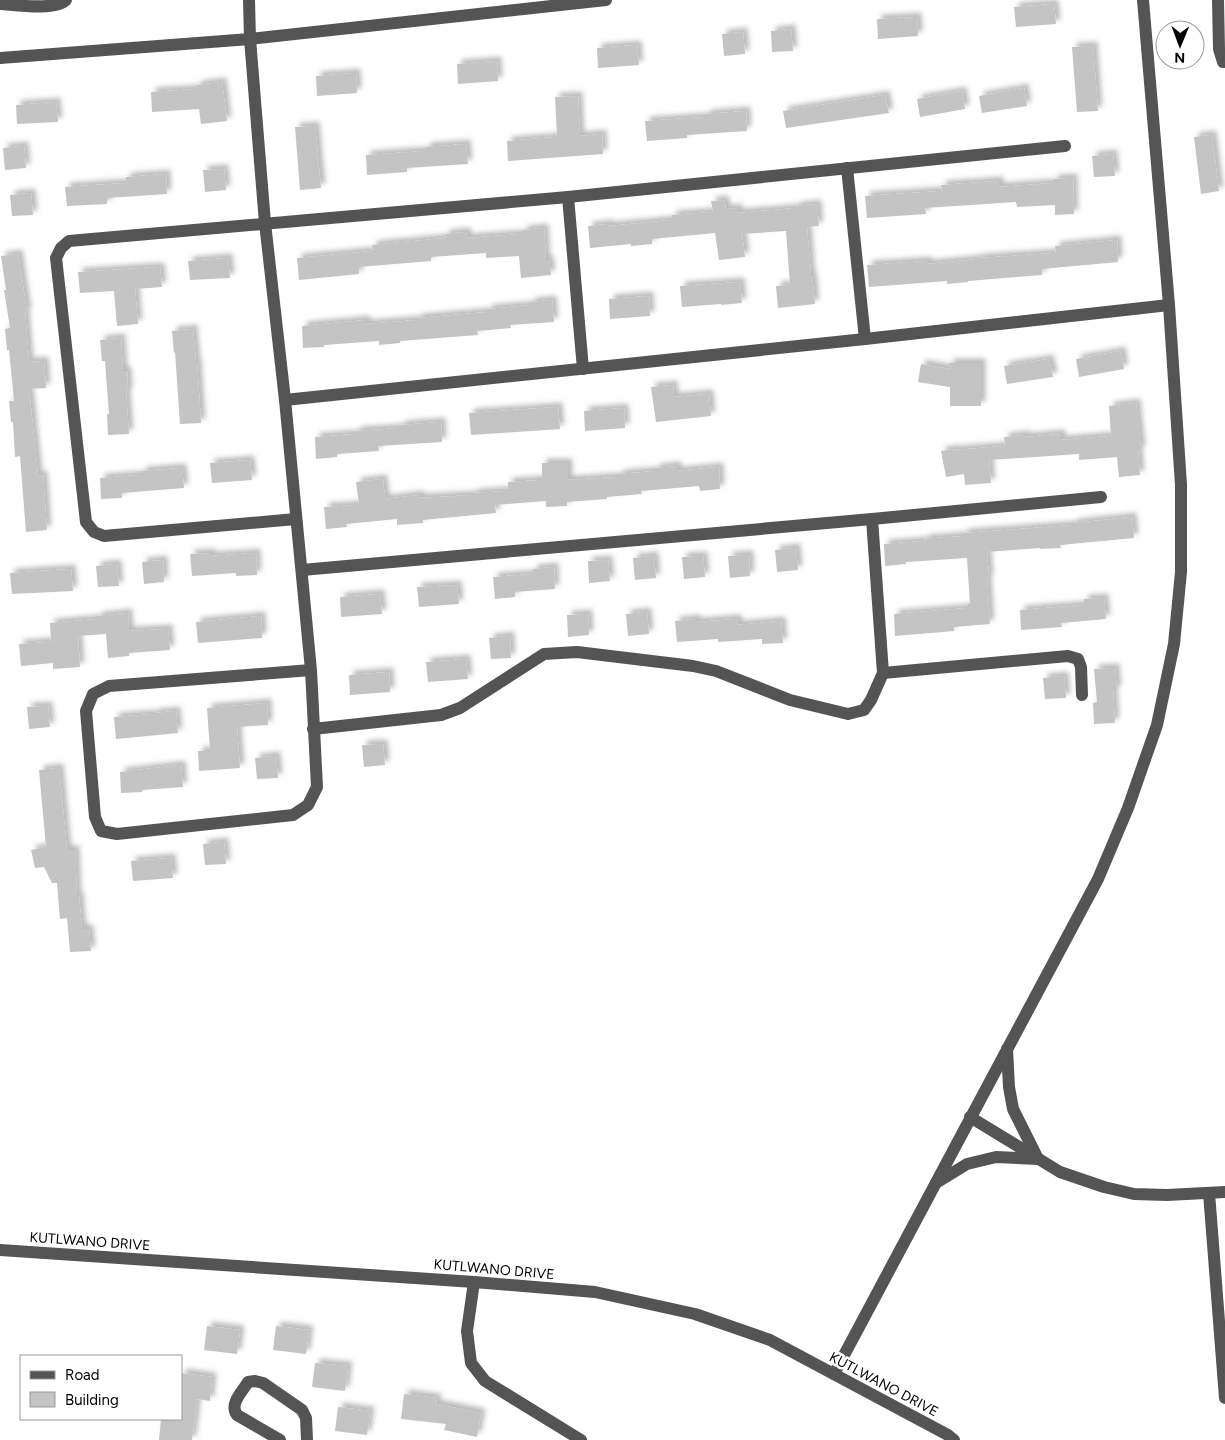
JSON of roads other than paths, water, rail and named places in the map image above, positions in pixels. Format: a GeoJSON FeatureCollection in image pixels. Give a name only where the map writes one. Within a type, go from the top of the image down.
{"type":"FeatureCollection","features":[{"type":"Feature","properties":{"kind":"street"},"geometry":{"type":"LineString","coordinates":[[0,4],[52,6],[66,0]]}},
{"type":"Feature","properties":{"kind":"street"},"geometry":{"type":"LineString","coordinates":[[249,0],[250,39],[265,223],[285,400],[311,670],[316,787],[308,805],[293,814],[117,834],[101,831],[95,818],[86,711],[94,694],[108,686],[311,670]]}},
{"type":"Feature","properties":{"kind":"street"},"geometry":{"type":"LineString","coordinates":[[0,58],[250,39],[606,0]]}},
{"type":"Feature","properties":{"kind":"street"},"geometry":{"type":"LineString","coordinates":[[834,1374],[1098,879],[1128,808],[1157,724],[1174,644],[1181,572],[1181,485],[1143,0]]}},
{"type":"Feature","properties":{"kind":"street"},"geometry":{"type":"LineString","coordinates":[[1218,0],[1219,50],[1223,62],[1225,62]]}},
{"type":"Feature","properties":{"kind":"street"},"geometry":{"type":"LineString","coordinates":[[296,519],[104,536],[94,532],[86,522],[56,258],[61,248],[69,241],[568,197],[1065,146]]}},
{"type":"Feature","properties":{"kind":"street"},"geometry":{"type":"LineString","coordinates":[[847,168],[865,339]]}},
{"type":"Feature","properties":{"kind":"street"},"geometry":{"type":"LineString","coordinates":[[568,197],[583,368]]}},
{"type":"Feature","properties":{"kind":"street"},"geometry":{"type":"LineString","coordinates":[[285,400],[1168,305]]}},
{"type":"Feature","properties":{"kind":"street"},"geometry":{"type":"LineString","coordinates":[[302,570],[872,519],[1101,496]]}},
{"type":"Feature","properties":{"kind":"street"},"geometry":{"type":"LineString","coordinates":[[313,728],[441,715],[460,708],[544,654],[577,652],[693,666],[716,671],[790,700],[848,714],[864,710],[871,700],[883,673],[872,519]]}},
{"type":"Feature","properties":{"kind":"street"},"geometry":{"type":"LineString","coordinates":[[883,673],[1068,656],[1078,659],[1081,667],[1082,695]]}},
{"type":"Feature","properties":{"kind":"street"},"geometry":{"type":"LineString","coordinates":[[1007,1048],[1008,1087],[1013,1109],[1038,1159]]}},
{"type":"Feature","properties":{"kind":"street"},"geometry":{"type":"LineString","coordinates":[[970,1117],[1060,1172],[1104,1188],[1134,1194],[1168,1195],[1225,1192]]}},
{"type":"Feature","properties":{"kind":"street"},"geometry":{"type":"LineString","coordinates":[[936,1183],[967,1164],[996,1157],[1038,1159]]}},
{"type":"Feature","properties":{"kind":"street"},"geometry":{"type":"LineString","coordinates":[[1209,1193],[1225,1398]]}},
{"type":"Feature","properties":{"kind":"street","name":"KUTLWANO DRIVE"},"geometry":{"type":"LineString","coordinates":[[0,1250],[596,1292],[695,1314],[770,1340],[948,1435],[954,1440]]}},
{"type":"Feature","properties":{"kind":"street"},"geometry":{"type":"LineString","coordinates":[[474,1282],[467,1331],[471,1363],[485,1381],[581,1440]]}},
{"type":"Feature","properties":{"kind":"street"},"geometry":{"type":"LineString","coordinates":[[280,1440],[237,1415],[234,1410],[234,1404],[248,1382],[263,1383],[302,1410],[306,1418],[306,1440]]}}]}
